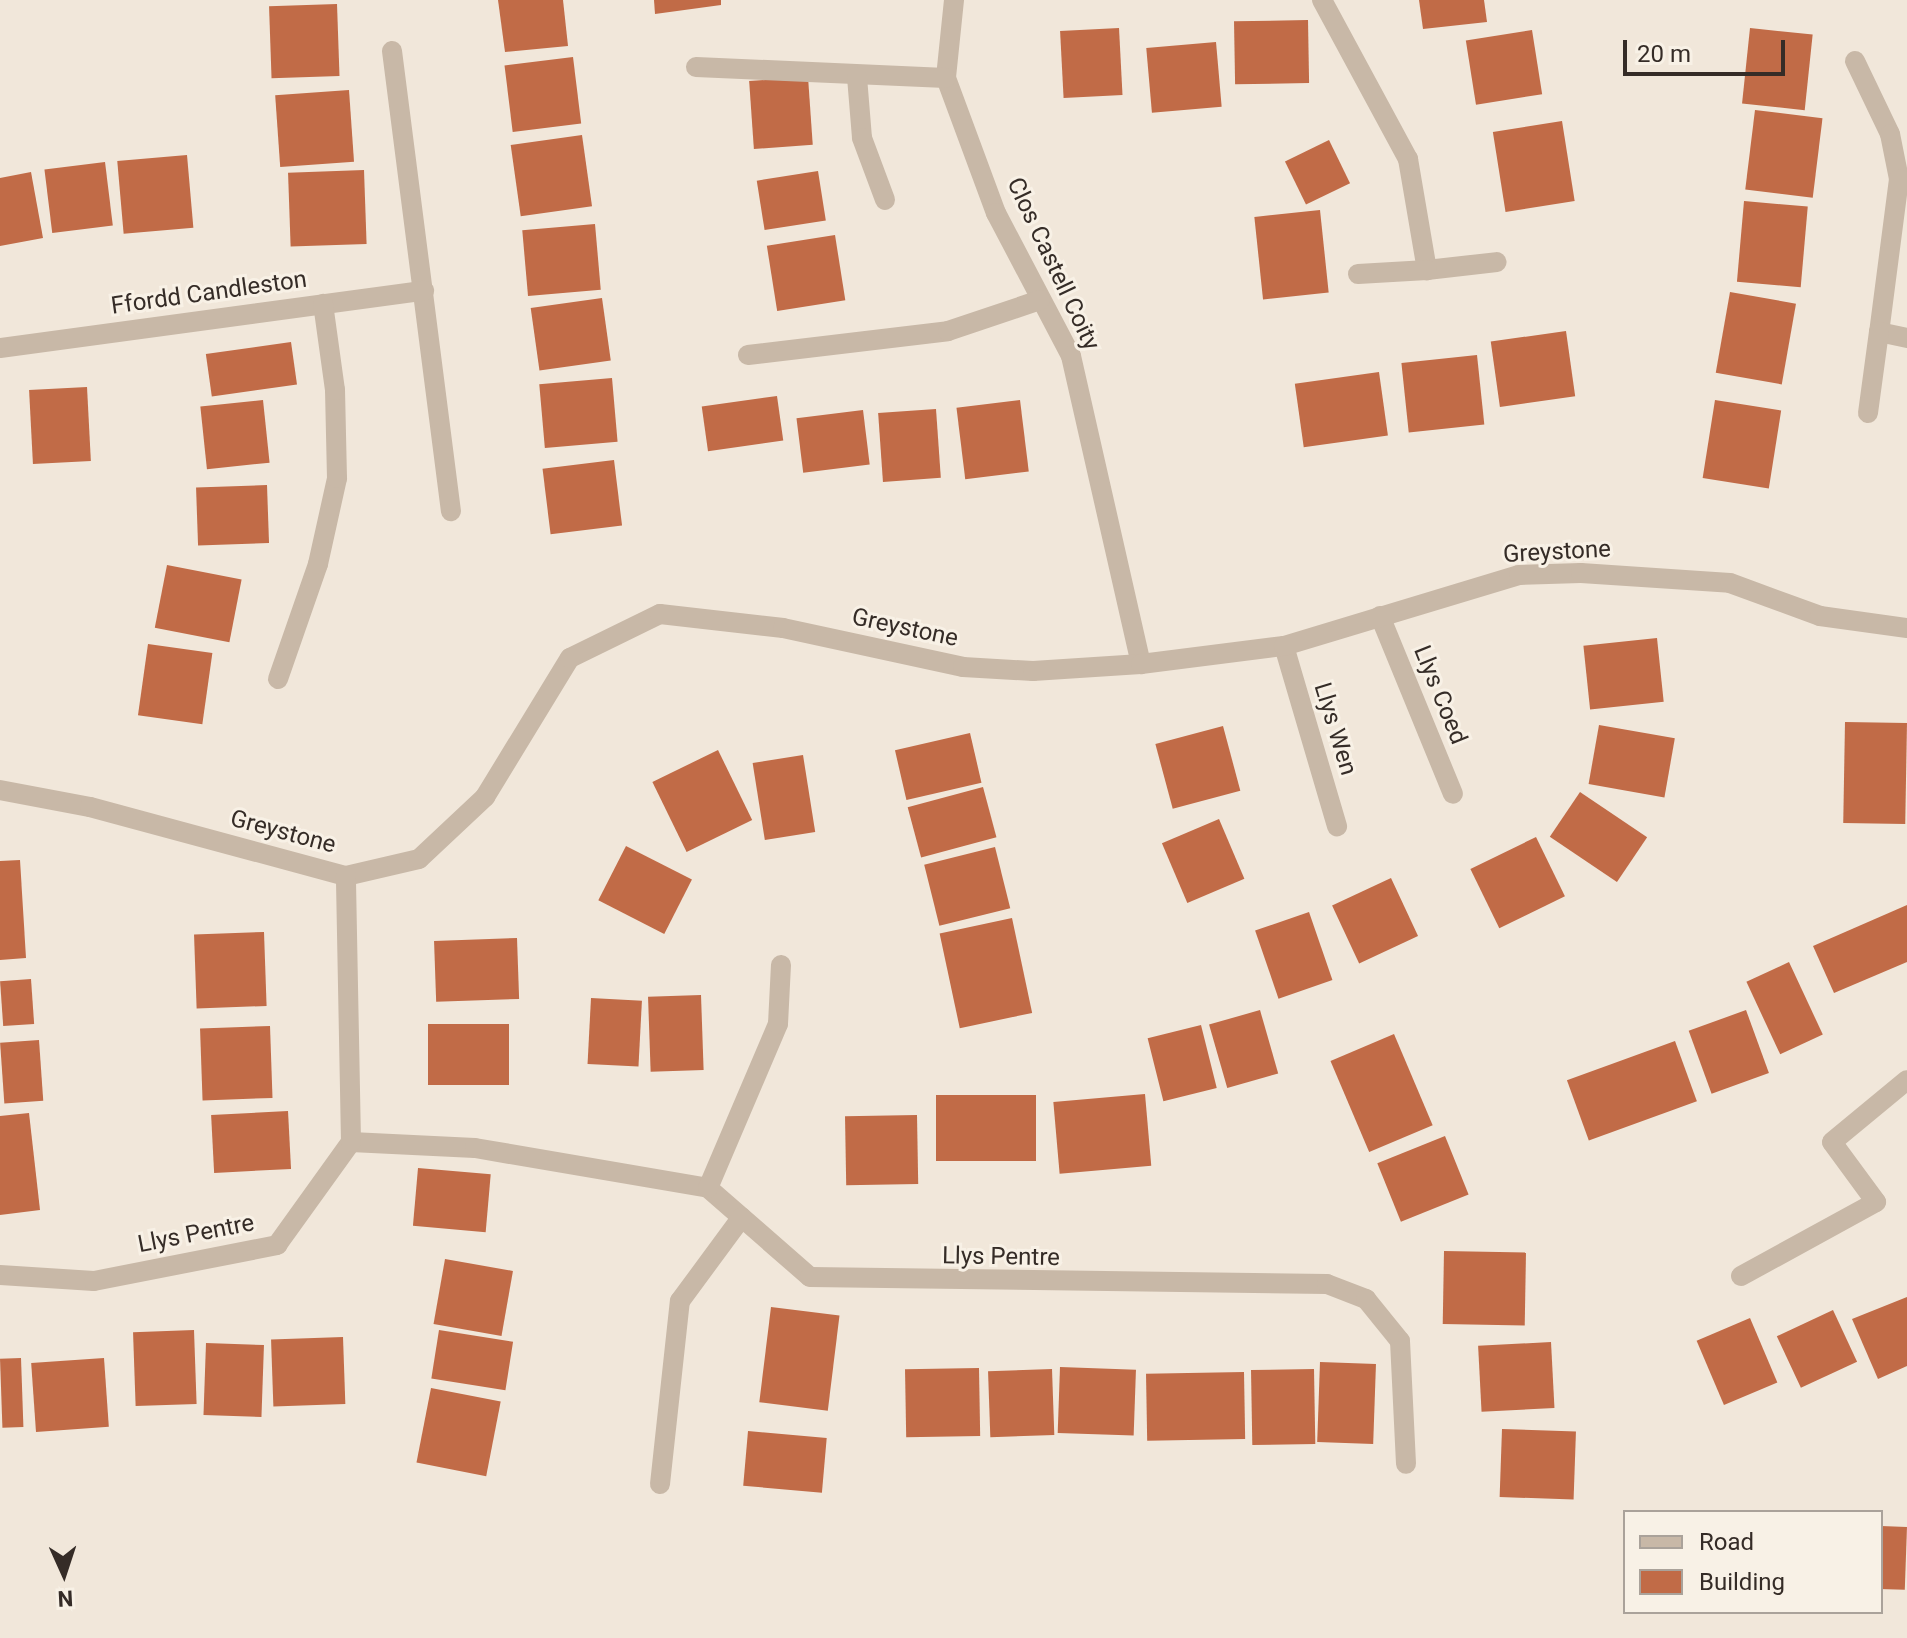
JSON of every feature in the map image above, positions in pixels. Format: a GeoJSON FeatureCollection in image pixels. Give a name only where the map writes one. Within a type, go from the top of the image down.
{"type":"FeatureCollection","features":[{"type":"Feature","properties":{"kind":"street","name":"Clos Castell Coity"},"geometry":{"type":"LineString","coordinates":[[954,0],[946,78],[996,213],[1071,356],[1141,664]]}},
{"type":"Feature","properties":{"kind":"street"},"geometry":{"type":"LineString","coordinates":[[1322,0],[1408,159],[1427,270]]}},
{"type":"Feature","properties":{"kind":"street"},"geometry":{"type":"LineString","coordinates":[[392,51],[451,511]]}},
{"type":"Feature","properties":{"kind":"street"},"geometry":{"type":"LineString","coordinates":[[1855,61],[1890,134],[1899,179],[1868,413]]}},
{"type":"Feature","properties":{"kind":"street"},"geometry":{"type":"LineString","coordinates":[[696,67],[857,77],[946,78]]}},
{"type":"Feature","properties":{"kind":"street"},"geometry":{"type":"LineString","coordinates":[[857,77],[862,138],[885,200]]}},
{"type":"Feature","properties":{"kind":"street"},"geometry":{"type":"LineString","coordinates":[[1358,274],[1497,262]]}},
{"type":"Feature","properties":{"kind":"street","name":"Ffordd Candleston"},"geometry":{"type":"LineString","coordinates":[[0,348],[424,291]]}},
{"type":"Feature","properties":{"kind":"street"},"geometry":{"type":"LineString","coordinates":[[748,355],[948,331],[1040,300]]}},
{"type":"Feature","properties":{"kind":"street"},"geometry":{"type":"LineString","coordinates":[[278,679],[318,564],[337,478],[335,390],[323,304]]}},
{"type":"Feature","properties":{"kind":"street"},"geometry":{"type":"LineString","coordinates":[[1879,332],[1907,338]]}},
{"type":"Feature","properties":{"kind":"street","name":"Greystone"},"geometry":{"type":"LineString","coordinates":[[0,790],[90,807],[346,876],[419,859],[485,797],[570,658],[660,614],[783,628],[963,667],[1033,671],[1141,664],[1284,646],[1519,575],[1581,573],[1730,583],[1820,616],[1907,628]]}},
{"type":"Feature","properties":{"kind":"street","name":"Llys Coed"},"geometry":{"type":"LineString","coordinates":[[1380,616],[1453,794]]}},
{"type":"Feature","properties":{"kind":"street","name":"Llys Wen"},"geometry":{"type":"LineString","coordinates":[[1284,646],[1337,826]]}},
{"type":"Feature","properties":{"kind":"street"},"geometry":{"type":"LineString","coordinates":[[346,876],[351,1142],[475,1148],[708,1188],[778,1024],[781,965]]}},
{"type":"Feature","properties":{"kind":"street"},"geometry":{"type":"LineString","coordinates":[[1741,1276],[1876,1202],[1832,1142],[1907,1080]]}},
{"type":"Feature","properties":{"kind":"street","name":"Llys Pentre"},"geometry":{"type":"LineString","coordinates":[[0,1275],[94,1281],[277,1245],[351,1142]]}},
{"type":"Feature","properties":{"kind":"street","name":"Llys Pentre"},"geometry":{"type":"LineString","coordinates":[[708,1188],[810,1277],[1327,1284],[1366,1299],[1400,1341],[1406,1464]]}},
{"type":"Feature","properties":{"kind":"street"},"geometry":{"type":"LineString","coordinates":[[660,1484],[680,1301],[742,1217]]}},
{"type":"Feature","properties":{"kind":"building"},"geometry":{"type":"Polygon","coordinates":[[[498,0],[563,0],[568,46],[505,52],[498,0]]]}},
{"type":"Feature","properties":{"kind":"building"},"geometry":{"type":"Polygon","coordinates":[[[654,0],[721,0],[721,5],[655,14],[654,0]]]}},
{"type":"Feature","properties":{"kind":"building"},"geometry":{"type":"Polygon","coordinates":[[[1419,0],[1484,0],[1487,22],[1423,29],[1419,0]]]}},
{"type":"Feature","properties":{"kind":"building"},"geometry":{"type":"Polygon","coordinates":[[[337,4],[340,76],[272,78],[269,6],[337,4]]]}},
{"type":"Feature","properties":{"kind":"building"},"geometry":{"type":"Polygon","coordinates":[[[1308,20],[1309,83],[1235,84],[1234,21],[1308,20]]]}},
{"type":"Feature","properties":{"kind":"building"},"geometry":{"type":"Polygon","coordinates":[[[1119,28],[1123,95],[1064,98],[1060,31],[1119,28]]]}},
{"type":"Feature","properties":{"kind":"building"},"geometry":{"type":"Polygon","coordinates":[[[1750,28],[1813,35],[1805,110],[1742,104],[1750,28]]]}},
{"type":"Feature","properties":{"kind":"building"},"geometry":{"type":"Polygon","coordinates":[[[1532,30],[1542,94],[1476,105],[1466,40],[1532,30]]]}},
{"type":"Feature","properties":{"kind":"building"},"geometry":{"type":"Polygon","coordinates":[[[1216,42],[1222,107],[1152,113],[1146,48],[1216,42]]]}},
{"type":"Feature","properties":{"kind":"building"},"geometry":{"type":"Polygon","coordinates":[[[573,57],[581,124],[513,132],[505,65],[573,57]]]}},
{"type":"Feature","properties":{"kind":"building"},"geometry":{"type":"Polygon","coordinates":[[[808,77],[813,145],[754,149],[749,81],[808,77]]]}},
{"type":"Feature","properties":{"kind":"building"},"geometry":{"type":"Polygon","coordinates":[[[349,90],[354,162],[280,167],[275,95],[349,90]]]}},
{"type":"Feature","properties":{"kind":"building"},"geometry":{"type":"Polygon","coordinates":[[[1755,110],[1822,118],[1813,198],[1745,189],[1755,110]]]}},
{"type":"Feature","properties":{"kind":"building"},"geometry":{"type":"Polygon","coordinates":[[[1562,121],[1575,201],[1506,212],[1493,132],[1562,121]]]}},
{"type":"Feature","properties":{"kind":"building"},"geometry":{"type":"Polygon","coordinates":[[[582,135],[592,206],[521,216],[511,145],[582,135]]]}},
{"type":"Feature","properties":{"kind":"building"},"geometry":{"type":"Polygon","coordinates":[[[1329,140],[1350,183],[1306,205],[1285,161],[1329,140]]]}},
{"type":"Feature","properties":{"kind":"building"},"geometry":{"type":"Polygon","coordinates":[[[187,155],[193,228],[124,234],[117,161],[187,155]]]}},
{"type":"Feature","properties":{"kind":"building"},"geometry":{"type":"Polygon","coordinates":[[[105,162],[113,226],[52,233],[44,169],[105,162]]]}},
{"type":"Feature","properties":{"kind":"building"},"geometry":{"type":"Polygon","coordinates":[[[364,170],[367,244],[291,247],[288,173],[364,170]]]}},
{"type":"Feature","properties":{"kind":"building"},"geometry":{"type":"Polygon","coordinates":[[[818,171],[826,220],[765,230],[757,181],[818,171]]]}},
{"type":"Feature","properties":{"kind":"building"},"geometry":{"type":"Polygon","coordinates":[[[31,172],[43,238],[0,246],[0,178],[31,172]]]}},
{"type":"Feature","properties":{"kind":"building"},"geometry":{"type":"Polygon","coordinates":[[[1744,201],[1808,207],[1801,287],[1737,282],[1744,201]]]}},
{"type":"Feature","properties":{"kind":"building"},"geometry":{"type":"Polygon","coordinates":[[[1320,210],[1329,293],[1263,299],[1254,217],[1320,210]]]}},
{"type":"Feature","properties":{"kind":"building"},"geometry":{"type":"Polygon","coordinates":[[[595,224],[601,290],[528,296],[522,230],[595,224]]]}},
{"type":"Feature","properties":{"kind":"building"},"geometry":{"type":"Polygon","coordinates":[[[835,235],[845,300],[777,311],[767,246],[835,235]]]}},
{"type":"Feature","properties":{"kind":"building"},"geometry":{"type":"Polygon","coordinates":[[[1730,292],[1796,304],[1782,384],[1716,373],[1730,292]]]}},
{"type":"Feature","properties":{"kind":"building"},"geometry":{"type":"Polygon","coordinates":[[[602,298],[611,360],[539,370],[531,308],[602,298]]]}},
{"type":"Feature","properties":{"kind":"building"},"geometry":{"type":"Polygon","coordinates":[[[1566,331],[1575,396],[1500,407],[1491,342],[1566,331]]]}},
{"type":"Feature","properties":{"kind":"building"},"geometry":{"type":"Polygon","coordinates":[[[291,342],[297,385],[212,397],[206,354],[291,342]]]}},
{"type":"Feature","properties":{"kind":"building"},"geometry":{"type":"Polygon","coordinates":[[[1477,355],[1484,425],[1409,433],[1401,363],[1477,355]]]}},
{"type":"Feature","properties":{"kind":"building"},"geometry":{"type":"Polygon","coordinates":[[[1379,372],[1388,435],[1304,447],[1295,384],[1379,372]]]}},
{"type":"Feature","properties":{"kind":"building"},"geometry":{"type":"Polygon","coordinates":[[[612,378],[618,442],[545,448],[539,384],[612,378]]]}},
{"type":"Feature","properties":{"kind":"building"},"geometry":{"type":"Polygon","coordinates":[[[87,387],[91,461],[33,464],[29,390],[87,387]]]}},
{"type":"Feature","properties":{"kind":"building"},"geometry":{"type":"Polygon","coordinates":[[[777,396],[783,441],[708,451],[702,407],[777,396]]]}},
{"type":"Feature","properties":{"kind":"building"},"geometry":{"type":"Polygon","coordinates":[[[263,400],[270,463],[207,469],[200,407],[263,400]]]}},
{"type":"Feature","properties":{"kind":"building"},"geometry":{"type":"Polygon","coordinates":[[[1020,400],[1029,471],[965,479],[956,408],[1020,400]]]}},
{"type":"Feature","properties":{"kind":"building"},"geometry":{"type":"Polygon","coordinates":[[[1715,400],[1781,410],[1769,489],[1703,478],[1715,400]]]}},
{"type":"Feature","properties":{"kind":"building"},"geometry":{"type":"Polygon","coordinates":[[[936,409],[941,478],[883,482],[878,413],[936,409]]]}},
{"type":"Feature","properties":{"kind":"building"},"geometry":{"type":"Polygon","coordinates":[[[863,410],[870,465],[803,473],[796,418],[863,410]]]}},
{"type":"Feature","properties":{"kind":"building"},"geometry":{"type":"Polygon","coordinates":[[[614,460],[622,526],[551,534],[543,469],[614,460]]]}},
{"type":"Feature","properties":{"kind":"building"},"geometry":{"type":"Polygon","coordinates":[[[267,485],[269,543],[198,545],[196,487],[267,485]]]}},
{"type":"Feature","properties":{"kind":"building"},"geometry":{"type":"Polygon","coordinates":[[[167,565],[242,580],[229,642],[155,628],[167,565]]]}},
{"type":"Feature","properties":{"kind":"building"},"geometry":{"type":"Polygon","coordinates":[[[1657,638],[1664,702],[1590,709],[1583,646],[1657,638]]]}},
{"type":"Feature","properties":{"kind":"building"},"geometry":{"type":"Polygon","coordinates":[[[148,644],[212,653],[202,724],[138,715],[148,644]]]}},
{"type":"Feature","properties":{"kind":"building"},"geometry":{"type":"Polygon","coordinates":[[[1845,722],[1907,723],[1905,824],[1843,823],[1845,722]]]}},
{"type":"Feature","properties":{"kind":"building"},"geometry":{"type":"Polygon","coordinates":[[[1599,725],[1675,738],[1664,797],[1589,784],[1599,725]]]}},
{"type":"Feature","properties":{"kind":"building"},"geometry":{"type":"Polygon","coordinates":[[[1223,726],[1240,791],[1173,809],[1155,744],[1223,726]]]}},
{"type":"Feature","properties":{"kind":"building"},"geometry":{"type":"Polygon","coordinates":[[[970,733],[981,783],[906,800],[895,750],[970,733]]]}},
{"type":"Feature","properties":{"kind":"building"},"geometry":{"type":"Polygon","coordinates":[[[718,750],[752,820],[687,852],[652,782],[718,750]]]}},
{"type":"Feature","properties":{"kind":"building"},"geometry":{"type":"Polygon","coordinates":[[[803,755],[815,832],[765,840],[753,763],[803,755]]]}},
{"type":"Feature","properties":{"kind":"building"},"geometry":{"type":"Polygon","coordinates":[[[983,787],[996,837],[921,857],[908,807],[983,787]]]}},
{"type":"Feature","properties":{"kind":"building"},"geometry":{"type":"Polygon","coordinates":[[[1580,792],[1647,837],[1617,882],[1550,837],[1580,792]]]}},
{"type":"Feature","properties":{"kind":"building"},"geometry":{"type":"Polygon","coordinates":[[[1219,819],[1244,879],[1187,903],[1162,843],[1219,819]]]}},
{"type":"Feature","properties":{"kind":"building"},"geometry":{"type":"Polygon","coordinates":[[[1536,837],[1565,896],[1499,928],[1470,869],[1536,837]]]}},
{"type":"Feature","properties":{"kind":"building"},"geometry":{"type":"Polygon","coordinates":[[[626,846],[692,880],[664,934],[598,900],[626,846]]]}},
{"type":"Feature","properties":{"kind":"building"},"geometry":{"type":"Polygon","coordinates":[[[995,847],[1010,908],[939,926],[924,865],[995,847]]]}},
{"type":"Feature","properties":{"kind":"building"},"geometry":{"type":"Polygon","coordinates":[[[20,860],[26,958],[0,960],[0,861],[20,860]]]}},
{"type":"Feature","properties":{"kind":"building"},"geometry":{"type":"Polygon","coordinates":[[[1391,878],[1418,936],[1359,963],[1332,905],[1391,878]]]}},
{"type":"Feature","properties":{"kind":"building"},"geometry":{"type":"Polygon","coordinates":[[[1907,905],[1907,962],[1834,993],[1813,946],[1907,905]]]}},
{"type":"Feature","properties":{"kind":"building"},"geometry":{"type":"Polygon","coordinates":[[[1309,912],[1332,980],[1279,999],[1255,931],[1309,912]]]}},
{"type":"Feature","properties":{"kind":"building"},"geometry":{"type":"Polygon","coordinates":[[[1012,918],[1032,1013],[960,1028],[940,933],[1012,918]]]}},
{"type":"Feature","properties":{"kind":"building"},"geometry":{"type":"Polygon","coordinates":[[[264,932],[267,1006],[197,1008],[194,934],[264,932]]]}},
{"type":"Feature","properties":{"kind":"building"},"geometry":{"type":"Polygon","coordinates":[[[517,938],[519,999],[436,1002],[434,941],[517,938]]]}},
{"type":"Feature","properties":{"kind":"building"},"geometry":{"type":"Polygon","coordinates":[[[1789,962],[1823,1035],[1780,1054],[1746,982],[1789,962]]]}},
{"type":"Feature","properties":{"kind":"building"},"geometry":{"type":"Polygon","coordinates":[[[31,979],[34,1024],[3,1026],[0,981],[31,979]]]}},
{"type":"Feature","properties":{"kind":"building"},"geometry":{"type":"Polygon","coordinates":[[[701,995],[704,1070],[651,1072],[648,997],[701,995]]]}},
{"type":"Feature","properties":{"kind":"building"},"geometry":{"type":"Polygon","coordinates":[[[591,998],[642,1001],[638,1067],[588,1064],[591,998]]]}},
{"type":"Feature","properties":{"kind":"building"},"geometry":{"type":"Polygon","coordinates":[[[1260,1010],[1278,1073],[1227,1088],[1209,1025],[1260,1010]]]}},
{"type":"Feature","properties":{"kind":"building"},"geometry":{"type":"Polygon","coordinates":[[[1746,1010],[1769,1073],[1712,1094],[1689,1031],[1746,1010]]]}},
{"type":"Feature","properties":{"kind":"building"},"geometry":{"type":"Polygon","coordinates":[[[428,1024],[509,1024],[509,1085],[428,1085],[428,1024]]]}},
{"type":"Feature","properties":{"kind":"building"},"geometry":{"type":"Polygon","coordinates":[[[1201,1025],[1217,1088],[1163,1101],[1148,1038],[1201,1025]]]}},
{"type":"Feature","properties":{"kind":"building"},"geometry":{"type":"Polygon","coordinates":[[[270,1026],[273,1098],[203,1100],[200,1028],[270,1026]]]}},
{"type":"Feature","properties":{"kind":"building"},"geometry":{"type":"Polygon","coordinates":[[[1394,1034],[1433,1125],[1369,1152],[1330,1061],[1394,1034]]]}},
{"type":"Feature","properties":{"kind":"building"},"geometry":{"type":"Polygon","coordinates":[[[39,1040],[43,1101],[4,1104],[0,1043],[39,1040]]]}},
{"type":"Feature","properties":{"kind":"building"},"geometry":{"type":"Polygon","coordinates":[[[1675,1041],[1697,1101],[1589,1140],[1567,1080],[1675,1041]]]}},
{"type":"Feature","properties":{"kind":"building"},"geometry":{"type":"Polygon","coordinates":[[[1145,1094],[1151,1166],[1060,1174],[1053,1102],[1145,1094]]]}},
{"type":"Feature","properties":{"kind":"building"},"geometry":{"type":"Polygon","coordinates":[[[936,1095],[1036,1095],[1036,1161],[936,1161],[936,1095]]]}},
{"type":"Feature","properties":{"kind":"building"},"geometry":{"type":"Polygon","coordinates":[[[288,1111],[291,1169],[214,1173],[211,1115],[288,1111]]]}},
{"type":"Feature","properties":{"kind":"building"},"geometry":{"type":"Polygon","coordinates":[[[29,1113],[40,1210],[0,1215],[0,1116],[29,1113]]]}},
{"type":"Feature","properties":{"kind":"building"},"geometry":{"type":"Polygon","coordinates":[[[917,1115],[918,1184],[846,1185],[845,1116],[917,1115]]]}},
{"type":"Feature","properties":{"kind":"building"},"geometry":{"type":"Polygon","coordinates":[[[1445,1136],[1469,1194],[1401,1222],[1377,1163],[1445,1136]]]}},
{"type":"Feature","properties":{"kind":"building"},"geometry":{"type":"Polygon","coordinates":[[[418,1168],[491,1174],[486,1232],[413,1226],[418,1168]]]}},
{"type":"Feature","properties":{"kind":"building"},"geometry":{"type":"Polygon","coordinates":[[[1444,1251],[1526,1252],[1525,1325],[1443,1324],[1444,1251]]]}},
{"type":"Feature","properties":{"kind":"building"},"geometry":{"type":"Polygon","coordinates":[[[445,1259],[513,1271],[501,1336],[434,1324],[445,1259]]]}},
{"type":"Feature","properties":{"kind":"building"},"geometry":{"type":"Polygon","coordinates":[[[1907,1297],[1907,1366],[1878,1379],[1852,1319],[1907,1297]]]}},
{"type":"Feature","properties":{"kind":"building"},"geometry":{"type":"Polygon","coordinates":[[[771,1307],[839,1315],[828,1411],[759,1402],[771,1307]]]}},
{"type":"Feature","properties":{"kind":"building"},"geometry":{"type":"Polygon","coordinates":[[[1833,1310],[1857,1362],[1801,1388],[1777,1336],[1833,1310]]]}},
{"type":"Feature","properties":{"kind":"building"},"geometry":{"type":"Polygon","coordinates":[[[1750,1318],[1777,1382],[1724,1405],[1697,1341],[1750,1318]]]}},
{"type":"Feature","properties":{"kind":"building"},"geometry":{"type":"Polygon","coordinates":[[[194,1330],[197,1404],[136,1406],[133,1332],[194,1330]]]}},
{"type":"Feature","properties":{"kind":"building"},"geometry":{"type":"Polygon","coordinates":[[[439,1330],[513,1342],[505,1390],[431,1378],[439,1330]]]}},
{"type":"Feature","properties":{"kind":"building"},"geometry":{"type":"Polygon","coordinates":[[[343,1337],[345,1404],[273,1406],[271,1340],[343,1337]]]}},
{"type":"Feature","properties":{"kind":"building"},"geometry":{"type":"Polygon","coordinates":[[[1551,1342],[1554,1408],[1482,1412],[1478,1346],[1551,1342]]]}},
{"type":"Feature","properties":{"kind":"building"},"geometry":{"type":"Polygon","coordinates":[[[206,1343],[264,1345],[261,1417],[203,1415],[206,1343]]]}},
{"type":"Feature","properties":{"kind":"building"},"geometry":{"type":"Polygon","coordinates":[[[21,1358],[23,1427],[2,1428],[0,1359],[21,1358]]]}},
{"type":"Feature","properties":{"kind":"building"},"geometry":{"type":"Polygon","coordinates":[[[104,1358],[109,1427],[36,1432],[31,1363],[104,1358]]]}},
{"type":"Feature","properties":{"kind":"building"},"geometry":{"type":"Polygon","coordinates":[[[1320,1362],[1376,1364],[1373,1444],[1317,1442],[1320,1362]]]}},
{"type":"Feature","properties":{"kind":"building"},"geometry":{"type":"Polygon","coordinates":[[[1060,1367],[1136,1370],[1134,1436],[1058,1433],[1060,1367]]]}},
{"type":"Feature","properties":{"kind":"building"},"geometry":{"type":"Polygon","coordinates":[[[979,1368],[980,1436],[906,1437],[905,1369],[979,1368]]]}},
{"type":"Feature","properties":{"kind":"building"},"geometry":{"type":"Polygon","coordinates":[[[1052,1369],[1054,1435],[990,1437],[988,1371],[1052,1369]]]}},
{"type":"Feature","properties":{"kind":"building"},"geometry":{"type":"Polygon","coordinates":[[[1314,1369],[1315,1444],[1252,1445],[1251,1370],[1314,1369]]]}},
{"type":"Feature","properties":{"kind":"building"},"geometry":{"type":"Polygon","coordinates":[[[1244,1372],[1245,1439],[1147,1441],[1146,1374],[1244,1372]]]}},
{"type":"Feature","properties":{"kind":"building"},"geometry":{"type":"Polygon","coordinates":[[[431,1388],[501,1402],[486,1476],[416,1463],[431,1388]]]}},
{"type":"Feature","properties":{"kind":"building"},"geometry":{"type":"Polygon","coordinates":[[[1502,1429],[1576,1432],[1574,1500],[1500,1497],[1502,1429]]]}},
{"type":"Feature","properties":{"kind":"building"},"geometry":{"type":"Polygon","coordinates":[[[748,1431],[827,1438],[822,1493],[743,1486],[748,1431]]]}},
{"type":"Feature","properties":{"kind":"building"},"geometry":{"type":"Polygon","coordinates":[[[1883,1526],[1907,1527],[1905,1590],[1883,1589],[1883,1526]]]}}]}
